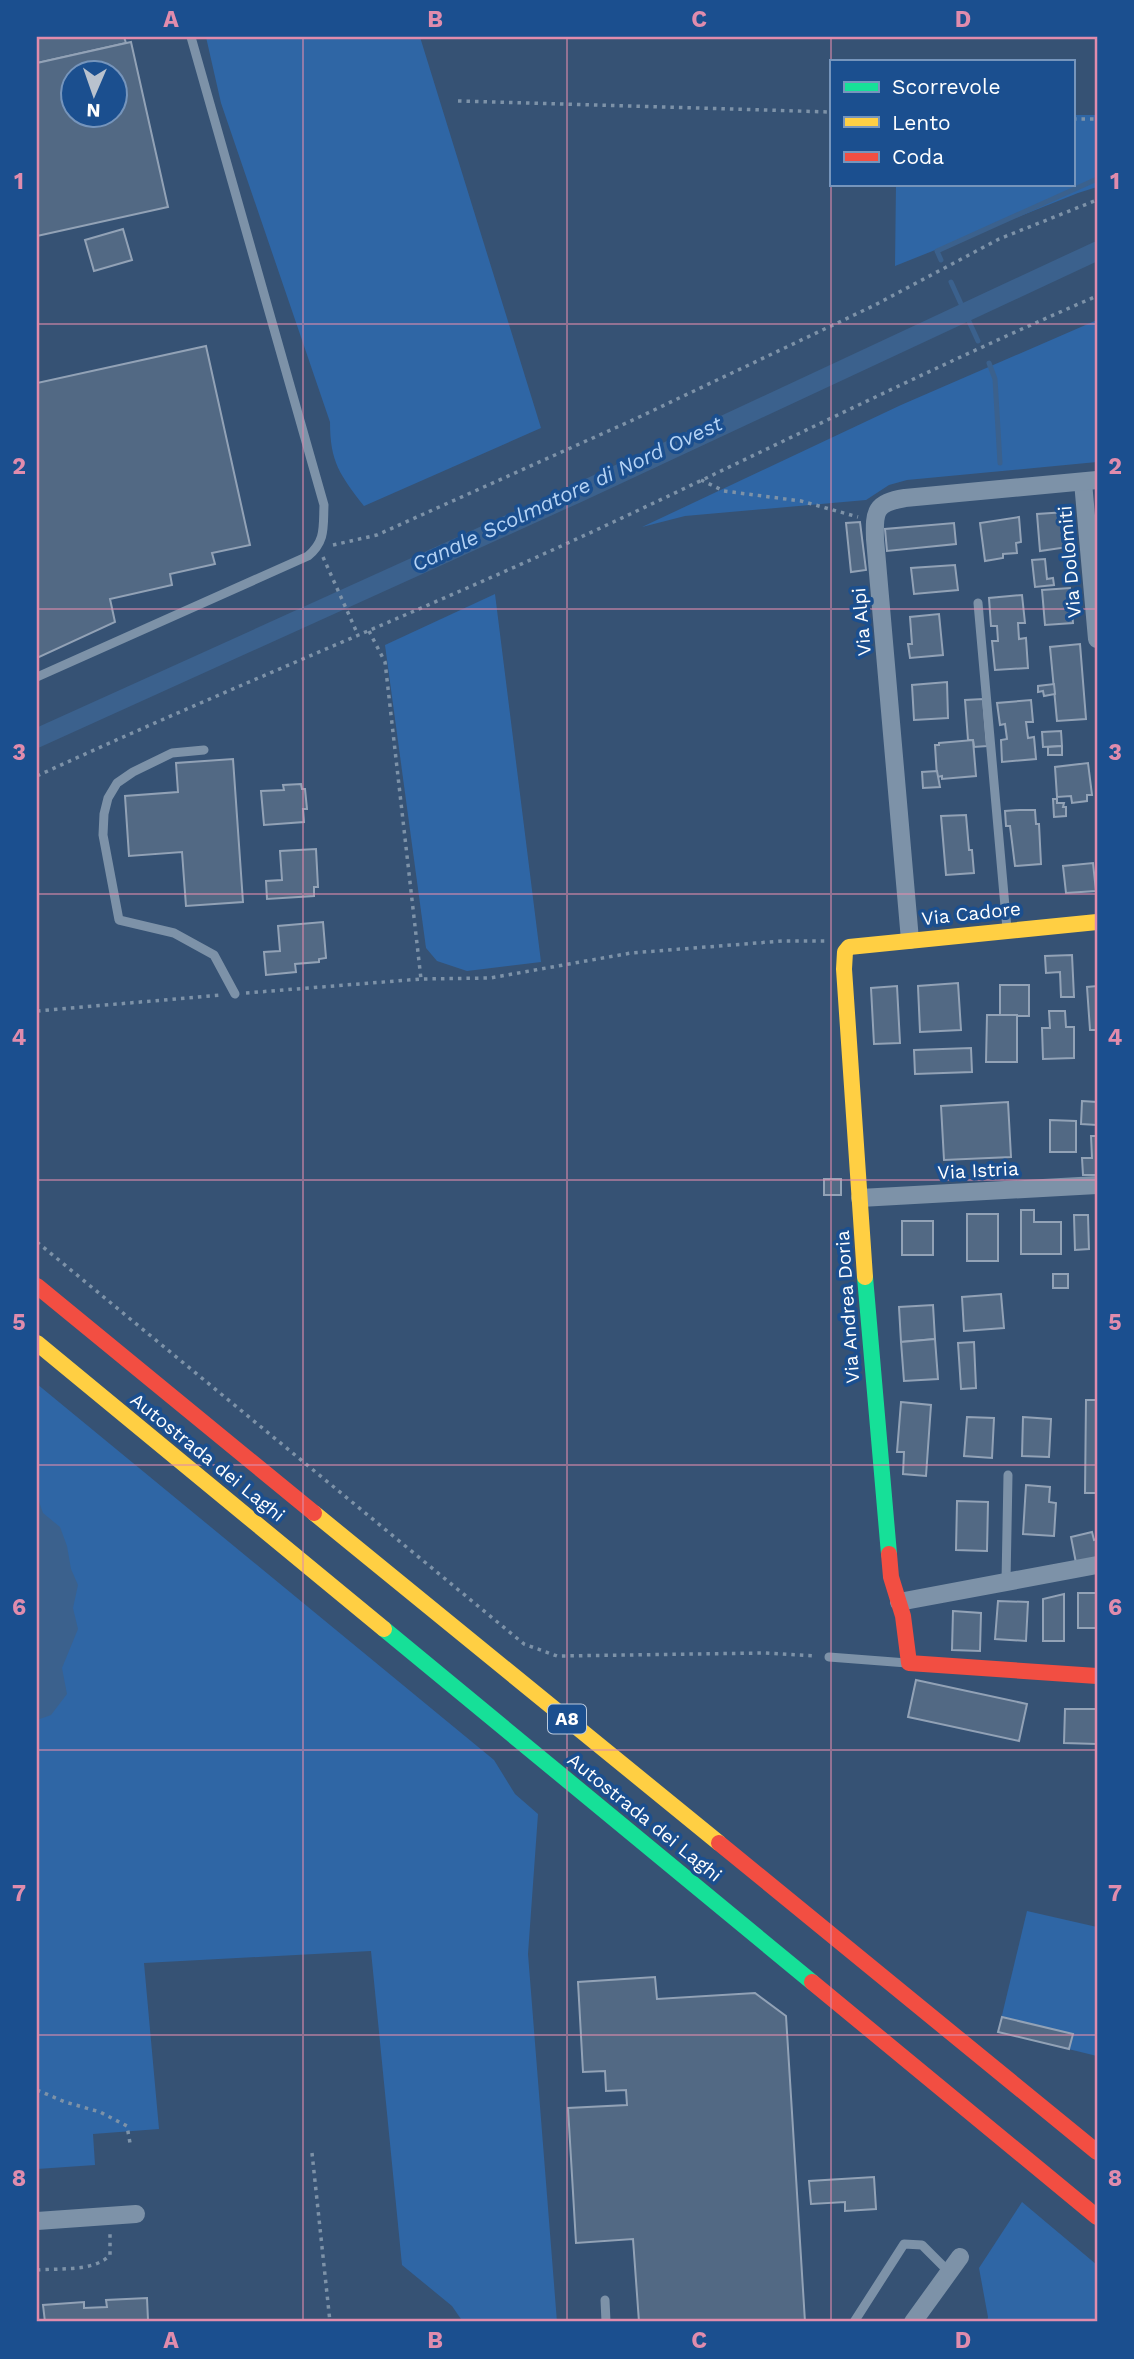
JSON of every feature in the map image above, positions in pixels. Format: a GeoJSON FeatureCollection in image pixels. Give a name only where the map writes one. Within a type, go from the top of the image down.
{"type":"FeatureCollection","features":[{"type":"Feature","properties":{"kind":"main road","name":"Via Cadore"},"geometry":{"type":"LineString","coordinates":[[849,947],[1097,922]]}},
{"type":"Feature","properties":{"kind":"main road","name":"Via Andrea Doria"},"geometry":{"type":"LineString","coordinates":[[849,947],[845,952],[844,969],[870,1343],[891,1577],[899,1602],[909,1663]]}},
{"type":"Feature","properties":{"kind":"main road","name":"Autostrada dei Laghi"},"geometry":{"type":"LineString","coordinates":[[37,1286],[1097,2152]]}},
{"type":"Feature","properties":{"kind":"main road","name":"Autostrada dei Laghi"},"geometry":{"type":"LineString","coordinates":[[37,1343],[1097,2217]]}},
{"type":"Feature","properties":{"kind":"main road"},"geometry":{"type":"LineString","coordinates":[[909,1663],[1097,1676]]}},
{"type":"Feature","properties":{"kind":"street"},"geometry":{"type":"LineString","coordinates":[[874,520],[879,507],[887,501],[1090,481]]}},
{"type":"Feature","properties":{"kind":"street","name":"Via Dolomiti"},"geometry":{"type":"LineString","coordinates":[[1090,481],[1097,639]]}},
{"type":"Feature","properties":{"kind":"street","name":"Via Alpi"},"geometry":{"type":"LineString","coordinates":[[874,520],[910,940]]}},
{"type":"Feature","properties":{"kind":"street","name":"Via Istria"},"geometry":{"type":"LineString","coordinates":[[860,1198],[1097,1185]]}},
{"type":"Feature","properties":{"kind":"street"},"geometry":{"type":"LineString","coordinates":[[899,1602],[1097,1565]]}},
{"type":"Feature","properties":{"kind":"street"},"geometry":{"type":"LineString","coordinates":[[37,2221],[136,2214]]}},
{"type":"Feature","properties":{"kind":"street"},"geometry":{"type":"LineString","coordinates":[[914,2322],[960,2257]]}},
{"type":"Feature","properties":{"kind":"lane"},"geometry":{"type":"LineString","coordinates":[[37,677],[308,556],[318,547],[323,530],[324,505],[191,37]]}},
{"type":"Feature","properties":{"kind":"lane"},"geometry":{"type":"LineString","coordinates":[[978,603],[1007,931]]}},
{"type":"Feature","properties":{"kind":"lane"},"geometry":{"type":"LineString","coordinates":[[204,750],[172,753],[117,783],[108,798],[103,835],[118,920],[174,933],[214,955],[235,994]]}},
{"type":"Feature","properties":{"kind":"lane"},"geometry":{"type":"LineString","coordinates":[[1006,1582],[1008,1475]]}},
{"type":"Feature","properties":{"kind":"lane"},"geometry":{"type":"LineString","coordinates":[[829,1657],[909,1663]]}},
{"type":"Feature","properties":{"kind":"lane"},"geometry":{"type":"LineString","coordinates":[[854,2322],[904,2244],[922,2245],[949,2272]]}},
{"type":"Feature","properties":{"kind":"lane"},"geometry":{"type":"LineString","coordinates":[[605,2300],[606,2322]]}},
{"type":"Feature","properties":{"kind":"path"},"geometry":{"type":"LineString","coordinates":[[458,101],[830,112]]}},
{"type":"Feature","properties":{"kind":"path"},"geometry":{"type":"LineString","coordinates":[[1074,118],[1097,119]]}},
{"type":"Feature","properties":{"kind":"path"},"geometry":{"type":"LineString","coordinates":[[318,547],[350,543],[377,535],[635,419],[873,306],[999,239],[1097,200]]}},
{"type":"Feature","properties":{"kind":"path"},"geometry":{"type":"LineString","coordinates":[[37,776],[593,531],[993,341],[1097,296]]}},
{"type":"Feature","properties":{"kind":"path"},"geometry":{"type":"LineString","coordinates":[[702,480],[724,491],[801,501],[874,520]]}},
{"type":"Feature","properties":{"kind":"path"},"geometry":{"type":"LineString","coordinates":[[329,572],[358,635]]}},
{"type":"Feature","properties":{"kind":"path"},"geometry":{"type":"LineString","coordinates":[[369,630],[385,662],[421,979]]}},
{"type":"Feature","properties":{"kind":"path"},"geometry":{"type":"LineString","coordinates":[[37,1011],[421,979],[490,978],[631,953],[755,943],[825,941],[849,947]]}},
{"type":"Feature","properties":{"kind":"path"},"geometry":{"type":"LineString","coordinates":[[37,1242],[524,1644],[557,1656],[764,1653],[829,1657]]}},
{"type":"Feature","properties":{"kind":"path"},"geometry":{"type":"LineString","coordinates":[[37,2090],[100,2112],[127,2126],[130,2143]]}},
{"type":"Feature","properties":{"kind":"path"},"geometry":{"type":"LineString","coordinates":[[312,2153],[330,2322]]}},
{"type":"Feature","properties":{"kind":"path"},"geometry":{"type":"LineString","coordinates":[[37,2270],[100,2263],[110,2255],[110,2230]]}},
{"type":"Feature","properties":{"kind":"shaded area"},"geometry":{"type":"Polygon","coordinates":[[[206,37],[420,37],[541,428],[364,506],[334,458],[330,422],[221,103],[206,37]]]}},
{"type":"Feature","properties":{"kind":"shaded area"},"geometry":{"type":"Polygon","coordinates":[[[1074,115],[1097,115],[1097,187],[895,266],[896,186],[1074,186],[1074,115]]]}},
{"type":"Feature","properties":{"kind":"shaded area"},"geometry":{"type":"Polygon","coordinates":[[[1097,320],[1097,462],[907,480],[889,485],[866,500],[685,516],[642,527],[901,405],[1097,320]]]}},
{"type":"Feature","properties":{"kind":"shaded area"},"geometry":{"type":"Polygon","coordinates":[[[495,594],[541,962],[467,971],[437,961],[426,948],[385,645],[495,594]]]}},
{"type":"Feature","properties":{"kind":"shaded area"},"geometry":{"type":"Polygon","coordinates":[[[37,1384],[494,1760],[515,1794],[538,1814],[528,1954],[557,2322],[463,2322],[452,2306],[402,2265],[371,1951],[144,1963],[159,2129],[93,2134],[95,2165],[37,2169],[37,1384]]]}},
{"type":"Feature","properties":{"kind":"shaded area"},"geometry":{"type":"Polygon","coordinates":[[[37,1496],[43,1513],[60,1527],[67,1546],[71,1569],[78,1585],[73,1608],[78,1629],[62,1668],[67,1694],[51,1715],[37,1720],[37,1496]]]}},
{"type":"Feature","properties":{"kind":"shaded area"},"geometry":{"type":"Polygon","coordinates":[[[1027,1911],[1097,1927],[1097,2056],[998,2032],[1027,1911]]]}},
{"type":"Feature","properties":{"kind":"shaded area"},"geometry":{"type":"Polygon","coordinates":[[[1022,2202],[1097,2265],[1097,2322],[987,2322],[979,2268],[1022,2202]]]}},
{"type":"Feature","properties":{"kind":"building"},"geometry":{"type":"Polygon","coordinates":[[[37,37],[124,37],[126,43],[37,63],[37,37]]]}},
{"type":"Feature","properties":{"kind":"building"},"geometry":{"type":"Polygon","coordinates":[[[131,42],[168,207],[37,236],[37,63],[131,42]]]}},
{"type":"Feature","properties":{"kind":"building"},"geometry":{"type":"Polygon","coordinates":[[[123,229],[132,260],[94,271],[85,240],[123,229]]]}},
{"type":"Feature","properties":{"kind":"building"},"geometry":{"type":"Polygon","coordinates":[[[206,346],[250,545],[212,553],[215,564],[170,574],[172,585],[110,599],[115,622],[37,658],[37,383],[206,346]]]}},
{"type":"Feature","properties":{"kind":"building"},"geometry":{"type":"Polygon","coordinates":[[[1066,512],[1068,547],[1040,551],[1037,514],[1066,512]]]}},
{"type":"Feature","properties":{"kind":"building"},"geometry":{"type":"Polygon","coordinates":[[[1019,517],[1021,542],[1016,543],[1017,553],[1003,554],[1003,558],[985,561],[980,523],[1019,517]]]}},
{"type":"Feature","properties":{"kind":"building"},"geometry":{"type":"Polygon","coordinates":[[[860,522],[866,570],[851,572],[846,523],[860,522]]]}},
{"type":"Feature","properties":{"kind":"building"},"geometry":{"type":"Polygon","coordinates":[[[954,523],[956,544],[887,551],[885,529],[954,523]]]}},
{"type":"Feature","properties":{"kind":"building"},"geometry":{"type":"Polygon","coordinates":[[[1045,559],[1047,579],[1053,578],[1054,585],[1035,587],[1032,560],[1045,559]]]}},
{"type":"Feature","properties":{"kind":"building"},"geometry":{"type":"Polygon","coordinates":[[[955,565],[958,590],[914,594],[911,568],[955,565]]]}},
{"type":"Feature","properties":{"kind":"building"},"geometry":{"type":"Polygon","coordinates":[[[1070,588],[1073,623],[1045,625],[1042,590],[1070,588]]]}},
{"type":"Feature","properties":{"kind":"building"},"geometry":{"type":"Polygon","coordinates":[[[1022,595],[1025,623],[1018,623],[1019,639],[1026,638],[1028,668],[995,670],[992,641],[998,641],[997,626],[991,626],[989,598],[1022,595]]]}},
{"type":"Feature","properties":{"kind":"building"},"geometry":{"type":"Polygon","coordinates":[[[939,614],[943,655],[910,658],[910,617],[939,614]]]}},
{"type":"Feature","properties":{"kind":"building"},"geometry":{"type":"Polygon","coordinates":[[[1080,644],[1086,719],[1057,721],[1050,647],[1080,644]]]}},
{"type":"Feature","properties":{"kind":"building"},"geometry":{"type":"Polygon","coordinates":[[[947,682],[948,718],[914,720],[912,685],[947,682]]]}},
{"type":"Feature","properties":{"kind":"building"},"geometry":{"type":"Polygon","coordinates":[[[1054,684],[1055,694],[1044,696],[1043,691],[1038,692],[1038,686],[1054,684]]]}},
{"type":"Feature","properties":{"kind":"building"},"geometry":{"type":"Polygon","coordinates":[[[983,699],[987,746],[974,747],[973,740],[968,740],[965,700],[983,699]]]}},
{"type":"Feature","properties":{"kind":"building"},"geometry":{"type":"Polygon","coordinates":[[[1031,700],[1033,722],[1026,722],[1028,738],[1034,737],[1036,759],[1002,762],[1001,740],[1007,739],[1005,724],[1000,725],[997,703],[1031,700]]]}},
{"type":"Feature","properties":{"kind":"building"},"geometry":{"type":"Polygon","coordinates":[[[1061,731],[1062,746],[1043,747],[1042,732],[1061,731]]]}},
{"type":"Feature","properties":{"kind":"building"},"geometry":{"type":"Polygon","coordinates":[[[973,740],[976,776],[942,779],[942,776],[937,777],[935,745],[973,740]]]}},
{"type":"Feature","properties":{"kind":"building"},"geometry":{"type":"Polygon","coordinates":[[[1062,746],[1062,755],[1048,755],[1048,747],[1062,746]]]}},
{"type":"Feature","properties":{"kind":"building"},"geometry":{"type":"Polygon","coordinates":[[[233,759],[243,902],[186,906],[182,852],[129,856],[125,796],[178,792],[176,763],[233,759]]]}},
{"type":"Feature","properties":{"kind":"building"},"geometry":{"type":"Polygon","coordinates":[[[1088,763],[1092,795],[1087,795],[1087,801],[1072,803],[1071,796],[1057,797],[1055,767],[1088,763]]]}},
{"type":"Feature","properties":{"kind":"building"},"geometry":{"type":"Polygon","coordinates":[[[937,771],[940,787],[923,788],[922,772],[937,771]]]}},
{"type":"Feature","properties":{"kind":"building"},"geometry":{"type":"Polygon","coordinates":[[[301,784],[302,789],[305,789],[307,809],[303,809],[304,822],[264,825],[261,791],[284,790],[283,785],[301,784]]]}},
{"type":"Feature","properties":{"kind":"building"},"geometry":{"type":"Polygon","coordinates":[[[1053,799],[1057,799],[1057,803],[1064,803],[1066,816],[1054,817],[1053,799]]]}},
{"type":"Feature","properties":{"kind":"building"},"geometry":{"type":"Polygon","coordinates":[[[1035,810],[1036,824],[1039,824],[1041,864],[1015,866],[1010,826],[1006,826],[1005,811],[1035,810]]]}},
{"type":"Feature","properties":{"kind":"building"},"geometry":{"type":"Polygon","coordinates":[[[966,815],[974,873],[946,875],[941,816],[966,815]]]}},
{"type":"Feature","properties":{"kind":"building"},"geometry":{"type":"Polygon","coordinates":[[[316,849],[318,887],[314,887],[314,896],[267,899],[266,881],[282,880],[280,851],[316,849]]]}},
{"type":"Feature","properties":{"kind":"building"},"geometry":{"type":"Polygon","coordinates":[[[1093,863],[1096,891],[1066,893],[1063,866],[1093,863]]]}},
{"type":"Feature","properties":{"kind":"building"},"geometry":{"type":"Polygon","coordinates":[[[323,922],[326,958],[319,959],[319,962],[295,964],[296,972],[266,975],[264,952],[280,951],[278,926],[323,922]]]}},
{"type":"Feature","properties":{"kind":"building"},"geometry":{"type":"Polygon","coordinates":[[[1072,955],[1074,997],[1061,997],[1060,972],[1046,973],[1045,956],[1072,955]]]}},
{"type":"Feature","properties":{"kind":"building"},"geometry":{"type":"Polygon","coordinates":[[[958,983],[961,1030],[920,1032],[918,986],[958,983]]]}},
{"type":"Feature","properties":{"kind":"building"},"geometry":{"type":"Polygon","coordinates":[[[1000,985],[1029,985],[1029,1016],[1000,1016],[1000,985]]]}},
{"type":"Feature","properties":{"kind":"building"},"geometry":{"type":"Polygon","coordinates":[[[897,986],[900,1043],[874,1044],[871,988],[897,986]]]}},
{"type":"Feature","properties":{"kind":"building"},"geometry":{"type":"Polygon","coordinates":[[[1097,986],[1097,1030],[1090,1030],[1087,987],[1097,986]]]}},
{"type":"Feature","properties":{"kind":"building"},"geometry":{"type":"Polygon","coordinates":[[[1049,1011],[1065,1011],[1066,1027],[1074,1027],[1074,1058],[1043,1059],[1042,1028],[1050,1028],[1049,1011]]]}},
{"type":"Feature","properties":{"kind":"building"},"geometry":{"type":"Polygon","coordinates":[[[987,1015],[1017,1015],[1017,1062],[986,1062],[987,1015]]]}},
{"type":"Feature","properties":{"kind":"building"},"geometry":{"type":"Polygon","coordinates":[[[971,1048],[972,1072],[915,1074],[914,1050],[971,1048]]]}},
{"type":"Feature","properties":{"kind":"building"},"geometry":{"type":"Polygon","coordinates":[[[1082,1101],[1097,1102],[1097,1125],[1081,1124],[1082,1101]]]}},
{"type":"Feature","properties":{"kind":"building"},"geometry":{"type":"Polygon","coordinates":[[[1008,1102],[1011,1157],[944,1160],[941,1106],[1008,1102]]]}},
{"type":"Feature","properties":{"kind":"building"},"geometry":{"type":"Polygon","coordinates":[[[1050,1120],[1076,1121],[1076,1152],[1050,1152],[1050,1120]]]}},
{"type":"Feature","properties":{"kind":"building"},"geometry":{"type":"Polygon","coordinates":[[[1091,1136],[1097,1136],[1097,1175],[1083,1175],[1082,1158],[1092,1158],[1091,1136]]]}},
{"type":"Feature","properties":{"kind":"building"},"geometry":{"type":"Polygon","coordinates":[[[824,1179],[841,1179],[841,1195],[824,1195],[824,1179]]]}},
{"type":"Feature","properties":{"kind":"building"},"geometry":{"type":"Polygon","coordinates":[[[1021,1210],[1034,1210],[1034,1222],[1061,1222],[1061,1254],[1021,1254],[1021,1210]]]}},
{"type":"Feature","properties":{"kind":"building"},"geometry":{"type":"Polygon","coordinates":[[[967,1214],[998,1214],[998,1261],[967,1261],[967,1214]]]}},
{"type":"Feature","properties":{"kind":"building"},"geometry":{"type":"Polygon","coordinates":[[[1074,1215],[1088,1215],[1089,1249],[1075,1250],[1074,1215]]]}},
{"type":"Feature","properties":{"kind":"building"},"geometry":{"type":"Polygon","coordinates":[[[902,1221],[933,1221],[933,1255],[902,1255],[902,1221]]]}},
{"type":"Feature","properties":{"kind":"building"},"geometry":{"type":"Polygon","coordinates":[[[1053,1274],[1068,1274],[1068,1288],[1053,1288],[1053,1274]]]}},
{"type":"Feature","properties":{"kind":"building"},"geometry":{"type":"Polygon","coordinates":[[[1001,1294],[1004,1328],[964,1331],[962,1297],[1001,1294]]]}},
{"type":"Feature","properties":{"kind":"building"},"geometry":{"type":"Polygon","coordinates":[[[933,1305],[935,1339],[901,1342],[899,1307],[933,1305]]]}},
{"type":"Feature","properties":{"kind":"building"},"geometry":{"type":"Polygon","coordinates":[[[935,1339],[938,1379],[904,1381],[901,1342],[935,1339]]]}},
{"type":"Feature","properties":{"kind":"building"},"geometry":{"type":"Polygon","coordinates":[[[974,1342],[976,1388],[961,1389],[958,1343],[974,1342]]]}},
{"type":"Feature","properties":{"kind":"building"},"geometry":{"type":"Polygon","coordinates":[[[1086,1400],[1097,1400],[1097,1493],[1085,1493],[1086,1400]]]}},
{"type":"Feature","properties":{"kind":"building"},"geometry":{"type":"Polygon","coordinates":[[[901,1402],[931,1405],[926,1476],[903,1474],[904,1452],[897,1452],[901,1402]]]}},
{"type":"Feature","properties":{"kind":"building"},"geometry":{"type":"Polygon","coordinates":[[[967,1417],[994,1418],[992,1458],[964,1456],[967,1417]]]}},
{"type":"Feature","properties":{"kind":"building"},"geometry":{"type":"Polygon","coordinates":[[[1023,1417],[1051,1419],[1049,1457],[1022,1456],[1023,1417]]]}},
{"type":"Feature","properties":{"kind":"building"},"geometry":{"type":"Polygon","coordinates":[[[1026,1485],[1050,1487],[1049,1502],[1056,1503],[1054,1536],[1023,1534],[1026,1485]]]}},
{"type":"Feature","properties":{"kind":"building"},"geometry":{"type":"Polygon","coordinates":[[[957,1501],[988,1502],[987,1551],[956,1550],[957,1501]]]}},
{"type":"Feature","properties":{"kind":"building"},"geometry":{"type":"Polygon","coordinates":[[[1092,1532],[1094,1540],[1097,1539],[1097,1559],[1076,1563],[1071,1537],[1092,1532]]]}},
{"type":"Feature","properties":{"kind":"building"},"geometry":{"type":"Polygon","coordinates":[[[1078,1593],[1097,1593],[1097,1628],[1078,1628],[1078,1593]]]}},
{"type":"Feature","properties":{"kind":"building"},"geometry":{"type":"Polygon","coordinates":[[[1064,1594],[1064,1641],[1043,1641],[1043,1599],[1064,1594]]]}},
{"type":"Feature","properties":{"kind":"building"},"geometry":{"type":"Polygon","coordinates":[[[998,1601],[1028,1602],[1026,1641],[995,1639],[998,1601]]]}},
{"type":"Feature","properties":{"kind":"building"},"geometry":{"type":"Polygon","coordinates":[[[953,1611],[981,1613],[980,1651],[952,1650],[953,1611]]]}},
{"type":"Feature","properties":{"kind":"building"},"geometry":{"type":"Polygon","coordinates":[[[916,1680],[1027,1704],[1019,1741],[908,1717],[916,1680]]]}},
{"type":"Feature","properties":{"kind":"building"},"geometry":{"type":"Polygon","coordinates":[[[1065,1709],[1097,1709],[1097,1744],[1064,1743],[1065,1709]]]}},
{"type":"Feature","properties":{"kind":"building"},"geometry":{"type":"Polygon","coordinates":[[[655,1977],[657,1999],[755,1993],[786,2016],[805,2322],[639,2322],[633,2239],[576,2243],[568,2108],[627,2105],[626,2090],[606,2091],[605,2071],[583,2072],[578,1982],[655,1977]]]}},
{"type":"Feature","properties":{"kind":"building"},"geometry":{"type":"Polygon","coordinates":[[[1002,2017],[1073,2034],[1069,2049],[998,2032],[1002,2017]]]}},
{"type":"Feature","properties":{"kind":"building"},"geometry":{"type":"Polygon","coordinates":[[[874,2177],[876,2209],[845,2211],[845,2202],[811,2204],[809,2181],[874,2177]]]}},
{"type":"Feature","properties":{"kind":"building"},"geometry":{"type":"Polygon","coordinates":[[[147,2298],[148,2320],[142,2322],[45,2322],[43,2305],[84,2302],[84,2308],[107,2307],[106,2300],[147,2298]]]}},
{"type":"Feature","properties":{"kind":"waterway"},"geometry":{"type":"LineString","coordinates":[[941,260],[937,251],[1097,179]]}},
{"type":"Feature","properties":{"kind":"waterway","name":"Canale Scolmatore di Nord Ovest"},"geometry":{"type":"LineString","coordinates":[[37,738],[578,493],[1097,251]]}},
{"type":"Feature","properties":{"kind":"waterway","name":"Canale Scolmatore di Nord Ovest"},"geometry":{"type":"LineString","coordinates":[[951,282],[978,341]]}},
{"type":"Feature","properties":{"kind":"waterway"},"geometry":{"type":"LineString","coordinates":[[989,363],[995,379],[1000,463]]}},
{"type":"Feature","properties":{"kind":"traffic: fast"},"geometry":{"type":"LineString","coordinates":[[865,1277],[889,1554]]}},
{"type":"Feature","properties":{"kind":"traffic: fast"},"geometry":{"type":"LineString","coordinates":[[384,1629],[812,1982]]}},
{"type":"Feature","properties":{"kind":"traffic: slow"},"geometry":{"type":"LineString","coordinates":[[865,1277],[845,952],[849,947],[1097,922]]}},
{"type":"Feature","properties":{"kind":"traffic: slow"},"geometry":{"type":"LineString","coordinates":[[37,1343],[384,1629]]}},
{"type":"Feature","properties":{"kind":"traffic: slow"},"geometry":{"type":"LineString","coordinates":[[314,1513],[719,1843]]}},
{"type":"Feature","properties":{"kind":"traffic: jam"},"geometry":{"type":"LineString","coordinates":[[37,1286],[314,1513]]}},
{"type":"Feature","properties":{"kind":"traffic: jam"},"geometry":{"type":"LineString","coordinates":[[889,1554],[891,1577],[903,1616],[909,1663],[1097,1676]]}},
{"type":"Feature","properties":{"kind":"traffic: jam"},"geometry":{"type":"LineString","coordinates":[[719,1843],[1097,2152]]}},
{"type":"Feature","properties":{"kind":"traffic: jam"},"geometry":{"type":"LineString","coordinates":[[812,1982],[1097,2217]]}}]}
